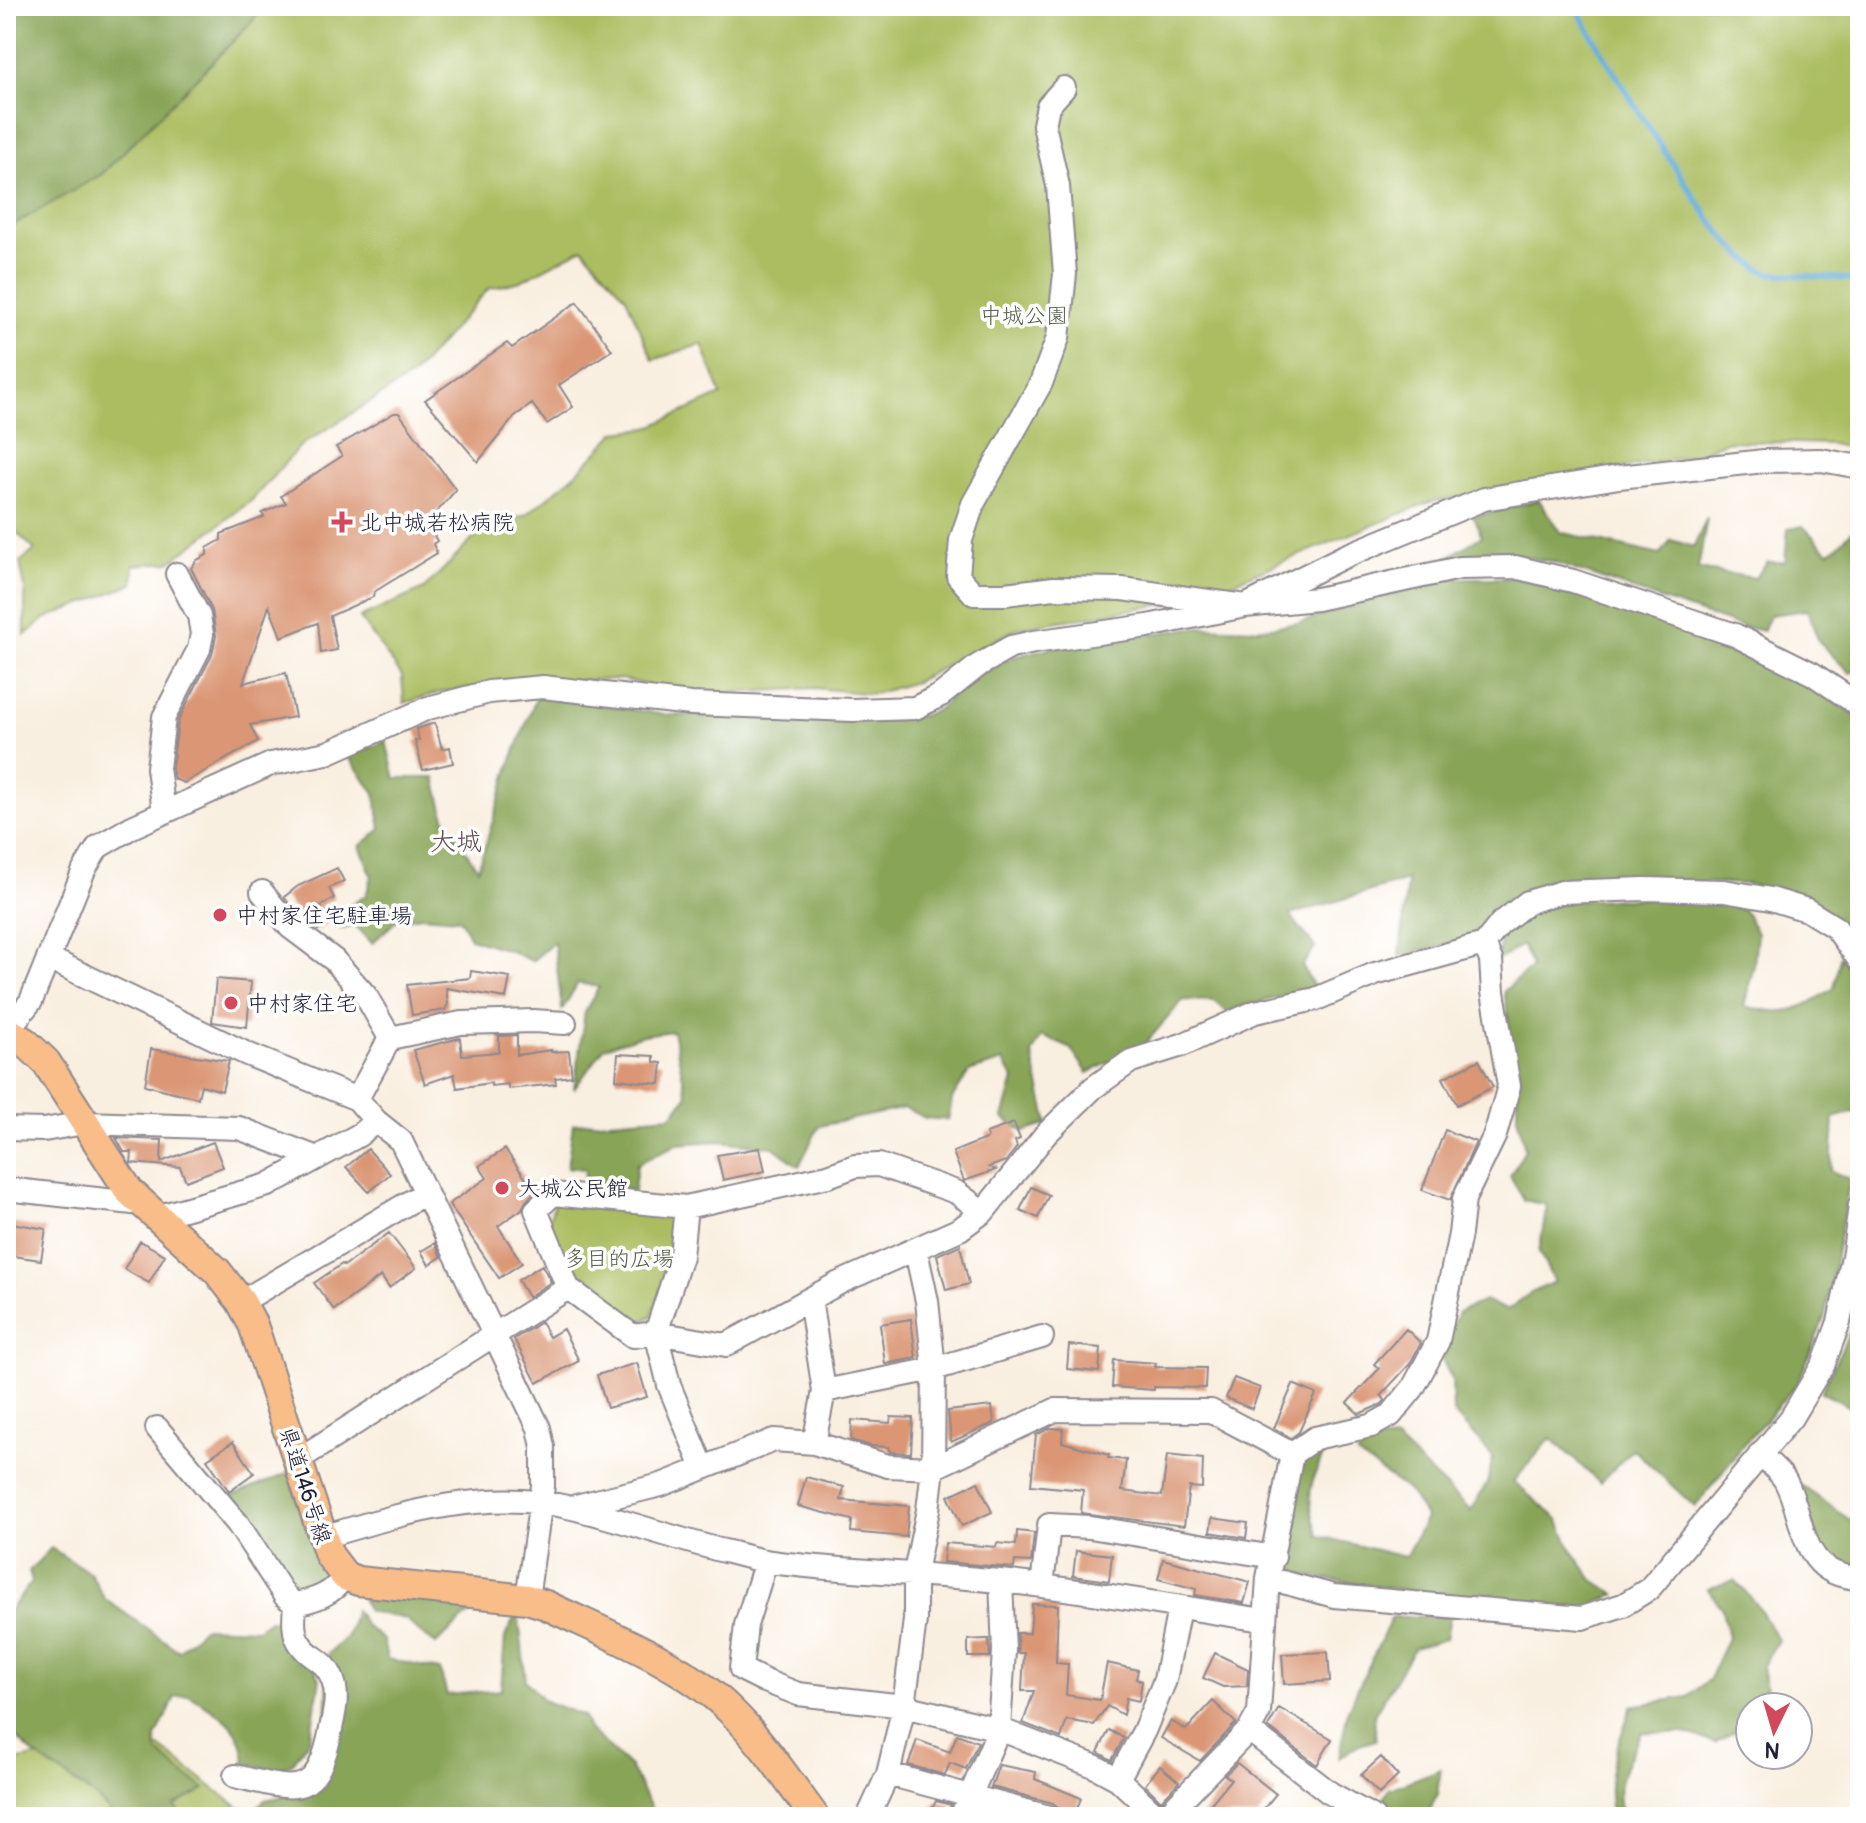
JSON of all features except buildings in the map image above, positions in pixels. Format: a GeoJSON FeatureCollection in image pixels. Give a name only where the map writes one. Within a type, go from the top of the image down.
{"type":"FeatureCollection","features":[{"type":"Feature","properties":{"kind":"main road","name":"県道146号線"},"geometry":{"type":"LineString","coordinates":[[6,1028],[46,1062],[117,1174],[149,1210],[217,1271],[241,1302],[253,1325],[329,1555],[345,1576]]}},
{"type":"Feature","properties":{"kind":"main road"},"geometry":{"type":"LineString","coordinates":[[345,1576],[372,1584],[527,1599],[546,1605],[646,1654],[704,1689],[738,1718],[815,1817]]}},
{"type":"Feature","properties":{"kind":"street"},"geometry":{"type":"LineString","coordinates":[[1064,88],[1048,106],[1044,125],[1058,186],[1065,274],[1058,338],[1041,383],[973,504],[961,540],[958,576],[974,594],[1054,588],[1122,589],[1245,606],[1343,557],[1484,499],[1619,477],[1764,461],[1821,460],[1860,467]]}},
{"type":"Feature","properties":{"kind":"street"},"geometry":{"type":"LineString","coordinates":[[6,1028],[31,1001],[84,870],[98,847],[164,812],[271,764],[327,753],[428,708],[489,692],[543,687],[691,704],[853,710],[915,708],[941,695],[979,665],[1011,647],[1148,626],[1245,606],[1317,599],[1460,568],[1515,567],[1573,581],[1735,635],[1813,674],[1860,706]]}},
{"type":"Feature","properties":{"kind":"street"},"geometry":{"type":"LineString","coordinates":[[164,812],[158,768],[164,717],[199,649],[202,634],[199,616],[177,574]]}},
{"type":"Feature","properties":{"kind":"street"},"geometry":{"type":"LineString","coordinates":[[983,1212],[956,1192],[879,1165],[855,1166],[828,1176],[686,1207],[553,1194],[536,1210],[568,1288],[633,1336],[656,1333],[726,1345],[810,1299],[960,1229],[983,1212],[1046,1134],[1093,1088],[1131,1061],[1182,1045],[1255,1012],[1316,999],[1375,974],[1484,944],[1500,924],[1528,902],[1562,892],[1644,889],[1724,891],[1771,899],[1807,910],[1836,928],[1860,961]]}},
{"type":"Feature","properties":{"kind":"street"},"geometry":{"type":"LineString","coordinates":[[262,892],[290,927],[334,960],[366,996],[390,1038]]}},
{"type":"Feature","properties":{"kind":"street"},"geometry":{"type":"LineString","coordinates":[[1165,1817],[1249,1730],[1259,1712],[1264,1620],[1292,1454],[1315,1438],[1371,1426],[1391,1415],[1413,1388],[1438,1341],[1464,1199],[1495,1135],[1509,1086],[1497,1020],[1491,960],[1484,944]]}},
{"type":"Feature","properties":{"kind":"street"},"geometry":{"type":"LineString","coordinates":[[48,958],[247,1054],[357,1099],[376,1121],[401,1141],[458,1254],[539,1428],[543,1447],[543,1486],[538,1502],[527,1599]]}},
{"type":"Feature","properties":{"kind":"street"},"geometry":{"type":"LineString","coordinates":[[357,1099],[390,1038],[461,1023],[565,1023]]}},
{"type":"Feature","properties":{"kind":"street"},"geometry":{"type":"LineString","coordinates":[[6,1189],[149,1210],[268,1185],[359,1135],[376,1121]]}},
{"type":"Feature","properties":{"kind":"street"},"geometry":{"type":"LineString","coordinates":[[6,1129],[44,1130],[84,1123],[239,1128],[317,1158]]}},
{"type":"Feature","properties":{"kind":"street"},"geometry":{"type":"LineString","coordinates":[[241,1302],[425,1193]]}},
{"type":"Feature","properties":{"kind":"street"},"geometry":{"type":"LineString","coordinates":[[1042,1586],[1049,1525],[1117,1531],[1271,1567],[1334,1596],[1582,1618],[1623,1605],[1649,1589],[1791,1418],[1824,1363],[1839,1322],[1860,1205]]}},
{"type":"Feature","properties":{"kind":"street"},"geometry":{"type":"LineString","coordinates":[[686,1207],[681,1256],[656,1333],[669,1385],[703,1468]]}},
{"type":"Feature","properties":{"kind":"street"},"geometry":{"type":"LineString","coordinates":[[868,1817],[888,1774],[904,1706],[915,1620],[915,1572],[933,1468],[934,1369],[927,1301],[916,1251]]}},
{"type":"Feature","properties":{"kind":"street"},"geometry":{"type":"LineString","coordinates":[[299,1459],[568,1288]]}},
{"type":"Feature","properties":{"kind":"street"},"geometry":{"type":"LineString","coordinates":[[810,1299],[824,1391],[814,1443]]}},
{"type":"Feature","properties":{"kind":"street"},"geometry":{"type":"LineString","coordinates":[[824,1391],[934,1369],[1042,1337]]}},
{"type":"Feature","properties":{"kind":"street"},"geometry":{"type":"LineString","coordinates":[[571,1507],[661,1485],[774,1440],[814,1443],[888,1466],[933,1468],[1055,1410],[1211,1411],[1292,1454]]}},
{"type":"Feature","properties":{"kind":"street"},"geometry":{"type":"LineString","coordinates":[[157,1428],[238,1524],[285,1596],[295,1604]]}},
{"type":"Feature","properties":{"kind":"street"},"geometry":{"type":"LineString","coordinates":[[1760,1454],[1785,1480],[1807,1548],[1829,1570],[1860,1578]]}},
{"type":"Feature","properties":{"kind":"street"},"geometry":{"type":"LineString","coordinates":[[323,1537],[408,1511],[468,1501],[538,1502],[571,1507],[663,1535],[766,1561],[868,1573],[915,1572],[1001,1581],[1264,1620]]}},
{"type":"Feature","properties":{"kind":"street"},"geometry":{"type":"LineString","coordinates":[[766,1561],[746,1625],[741,1669],[798,1694],[904,1706],[999,1729],[1094,1766],[1118,1779],[1158,1817]]}},
{"type":"Feature","properties":{"kind":"street"},"geometry":{"type":"LineString","coordinates":[[295,1604],[329,1594],[345,1576]]}},
{"type":"Feature","properties":{"kind":"street"},"geometry":{"type":"LineString","coordinates":[[961,1817],[999,1729],[1004,1651],[1001,1581]]}},
{"type":"Feature","properties":{"kind":"street"},"geometry":{"type":"LineString","coordinates":[[235,1776],[284,1788],[300,1785],[315,1777],[325,1760],[337,1701],[335,1685],[321,1660],[301,1647],[294,1631],[295,1604]]}},
{"type":"Feature","properties":{"kind":"street"},"geometry":{"type":"LineString","coordinates":[[1118,1779],[1144,1731],[1165,1680],[1179,1608]]}},
{"type":"Feature","properties":{"kind":"street"},"geometry":{"type":"LineString","coordinates":[[1249,1730],[1330,1793],[1373,1817]]}},
{"type":"Feature","properties":{"kind":"street"},"geometry":{"type":"LineString","coordinates":[[888,1774],[1049,1817]]}},
{"type":"Feature","properties":{"kind":"green space","name":"中城公園"},"geometry":{"type":"Polygon","coordinates":[[[6,6],[1860,6],[1860,450],[1831,444],[1728,441],[1691,456],[1430,502],[1189,600],[1017,628],[915,682],[873,694],[815,688],[694,695],[621,679],[520,682],[442,692],[404,703],[402,676],[360,618],[424,589],[485,527],[526,515],[575,475],[616,432],[648,428],[721,395],[702,344],[653,360],[626,297],[583,248],[521,281],[488,289],[413,375],[300,446],[252,500],[170,562],[134,565],[133,584],[46,618],[25,635],[25,588],[20,562],[35,550],[14,530],[6,538],[6,6]]]}},
{"type":"Feature","properties":{"kind":"green space"},"geometry":{"type":"Polygon","coordinates":[[[6,6],[263,6],[249,25],[102,174],[6,229],[6,6]]]}},
{"type":"Feature","properties":{"kind":"green space"},"geometry":{"type":"Polygon","coordinates":[[[1539,500],[1560,532],[1660,555],[1671,540],[1694,547],[1707,518],[1698,569],[1755,578],[1768,562],[1785,562],[1788,529],[1803,526],[1828,552],[1837,547],[1860,522],[1860,669],[1850,673],[1819,642],[1807,610],[1770,615],[1763,631],[1732,624],[1550,561],[1504,554],[1446,558],[1482,536],[1473,517],[1539,500]]]}},
{"type":"Feature","properties":{"kind":"green space"},"geometry":{"type":"Polygon","coordinates":[[[1447,578],[1518,578],[1601,600],[1741,649],[1809,685],[1860,719],[1860,942],[1838,920],[1803,898],[1747,884],[1627,880],[1551,882],[1504,907],[1472,939],[1400,956],[1407,880],[1290,915],[1315,947],[1302,966],[1314,987],[1227,1012],[1215,1001],[1183,1000],[1144,1045],[1088,1073],[1070,1048],[1042,1036],[1032,1053],[1048,1124],[1024,1132],[1003,1118],[1014,1079],[1003,1061],[969,1072],[952,1099],[948,1120],[925,1118],[905,1108],[819,1126],[799,1166],[773,1147],[719,1141],[677,1144],[637,1164],[634,1191],[584,1186],[585,1169],[567,1167],[573,1124],[671,1116],[687,1096],[673,1031],[643,1035],[605,1047],[574,1089],[585,1011],[599,987],[578,983],[562,1010],[554,942],[532,961],[470,938],[460,919],[421,916],[396,921],[372,943],[356,926],[341,929],[339,913],[366,895],[372,876],[360,846],[381,829],[375,793],[348,757],[386,741],[395,778],[435,778],[446,821],[478,869],[511,762],[537,696],[668,715],[918,717],[937,710],[975,677],[1013,657],[1049,648],[1200,627],[1257,629],[1298,623],[1447,578]]]}},
{"type":"Feature","properties":{"kind":"green space"},"geometry":{"type":"Polygon","coordinates":[[[1645,898],[1708,900],[1743,909],[1757,933],[1754,965],[1744,1006],[1781,1011],[1811,1002],[1834,988],[1840,956],[1857,977],[1860,990],[1860,1110],[1834,1118],[1831,1171],[1850,1179],[1825,1316],[1798,1383],[1695,1507],[1633,1449],[1600,1483],[1551,1438],[1513,1482],[1558,1519],[1572,1550],[1593,1580],[1616,1595],[1581,1609],[1400,1590],[1287,1573],[1290,1512],[1307,1453],[1327,1449],[1312,1482],[1310,1501],[1319,1536],[1405,1557],[1426,1518],[1408,1490],[1357,1455],[1370,1442],[1396,1440],[1471,1511],[1487,1483],[1493,1457],[1453,1412],[1452,1379],[1440,1356],[1458,1312],[1485,1301],[1507,1310],[1529,1294],[1554,1282],[1539,1252],[1547,1205],[1524,1200],[1510,1176],[1525,1149],[1517,1116],[1517,1076],[1504,991],[1532,967],[1522,945],[1497,961],[1502,933],[1527,913],[1571,901],[1645,898]]]}},
{"type":"Feature","properties":{"kind":"green space","name":"多目的広場"},"geometry":{"type":"Polygon","coordinates":[[[555,1200],[678,1213],[671,1257],[652,1316],[635,1325],[577,1288],[549,1221],[555,1200]]]}},
{"type":"Feature","properties":{"kind":"green space"},"geometry":{"type":"Polygon","coordinates":[[[1860,1293],[1860,1412],[1821,1392],[1850,1331],[1860,1293]]]}},
{"type":"Feature","properties":{"kind":"green space"},"geometry":{"type":"Polygon","coordinates":[[[289,1473],[314,1550],[328,1578],[308,1591],[293,1593],[230,1497],[289,1473]]]}},
{"type":"Feature","properties":{"kind":"green space"},"geometry":{"type":"Polygon","coordinates":[[[1795,1481],[1860,1527],[1860,1569],[1849,1569],[1820,1549],[1795,1481]]]}},
{"type":"Feature","properties":{"kind":"green space"},"geometry":{"type":"Polygon","coordinates":[[[51,1548],[90,1573],[105,1599],[179,1651],[204,1627],[257,1629],[270,1620],[283,1620],[311,1660],[320,1679],[310,1738],[292,1764],[273,1770],[245,1763],[240,1739],[234,1729],[189,1695],[175,1697],[156,1737],[157,1751],[205,1789],[174,1806],[186,1817],[114,1817],[89,1792],[30,1751],[6,1724],[6,1615],[32,1581],[29,1571],[51,1548]]]}},
{"type":"Feature","properties":{"kind":"green space"},"geometry":{"type":"Polygon","coordinates":[[[1734,1580],[1756,1603],[1778,1640],[1762,1667],[1766,1691],[1734,1691],[1734,1732],[1715,1743],[1683,1733],[1642,1732],[1622,1774],[1618,1796],[1624,1817],[1613,1817],[1611,1774],[1632,1706],[1688,1697],[1709,1679],[1728,1638],[1722,1609],[1708,1589],[1734,1580]]]}},
{"type":"Feature","properties":{"kind":"green space"},"geometry":{"type":"Polygon","coordinates":[[[379,1595],[464,1601],[475,1609],[436,1644],[406,1619],[367,1611],[362,1599],[379,1595]]]}},
{"type":"Feature","properties":{"kind":"green space"},"geometry":{"type":"Polygon","coordinates":[[[355,1610],[365,1625],[383,1640],[387,1659],[440,1670],[447,1695],[501,1690],[505,1637],[518,1611],[526,1681],[543,1700],[583,1716],[589,1729],[630,1767],[656,1817],[247,1817],[265,1800],[299,1793],[325,1776],[328,1654],[347,1636],[355,1610]]]}},
{"type":"Feature","properties":{"kind":"green space"},"geometry":{"type":"Polygon","coordinates":[[[1450,1616],[1446,1639],[1414,1648],[1374,1715],[1376,1740],[1356,1746],[1339,1758],[1348,1709],[1392,1617],[1450,1616]]]}},
{"type":"Feature","properties":{"kind":"green space"},"geometry":{"type":"Polygon","coordinates":[[[142,1734],[252,1817],[6,1817],[6,1763],[142,1734]]]}},
{"type":"Feature","properties":{"kind":"green space"},"geometry":{"type":"Polygon","coordinates":[[[1441,1769],[1437,1794],[1427,1817],[1399,1814],[1379,1807],[1389,1789],[1441,1769]]]}},
{"type":"Feature","properties":{"kind":"waterway"},"geometry":{"type":"LineString","coordinates":[[1575,6],[1697,201],[1741,254],[1768,273],[1860,280]]}},
{"type":"Feature","properties":{"kind":"place","name":"北中城若松病院"},"geometry":{"type":"Point","coordinates":[342,522]}},
{"type":"Feature","properties":{"kind":"place","name":"中村家住宅駐車場"},"geometry":{"type":"Point","coordinates":[220,915]}},
{"type":"Feature","properties":{"kind":"place","name":"中村家住宅"},"geometry":{"type":"Point","coordinates":[231,1003]}},
{"type":"Feature","properties":{"kind":"place","name":"大城公民館"},"geometry":{"type":"Point","coordinates":[502,1188]}},
{"type":"Feature","properties":{"kind":"district","name":"大城"},"geometry":{"type":"Point","coordinates":[456,841]}}]}
